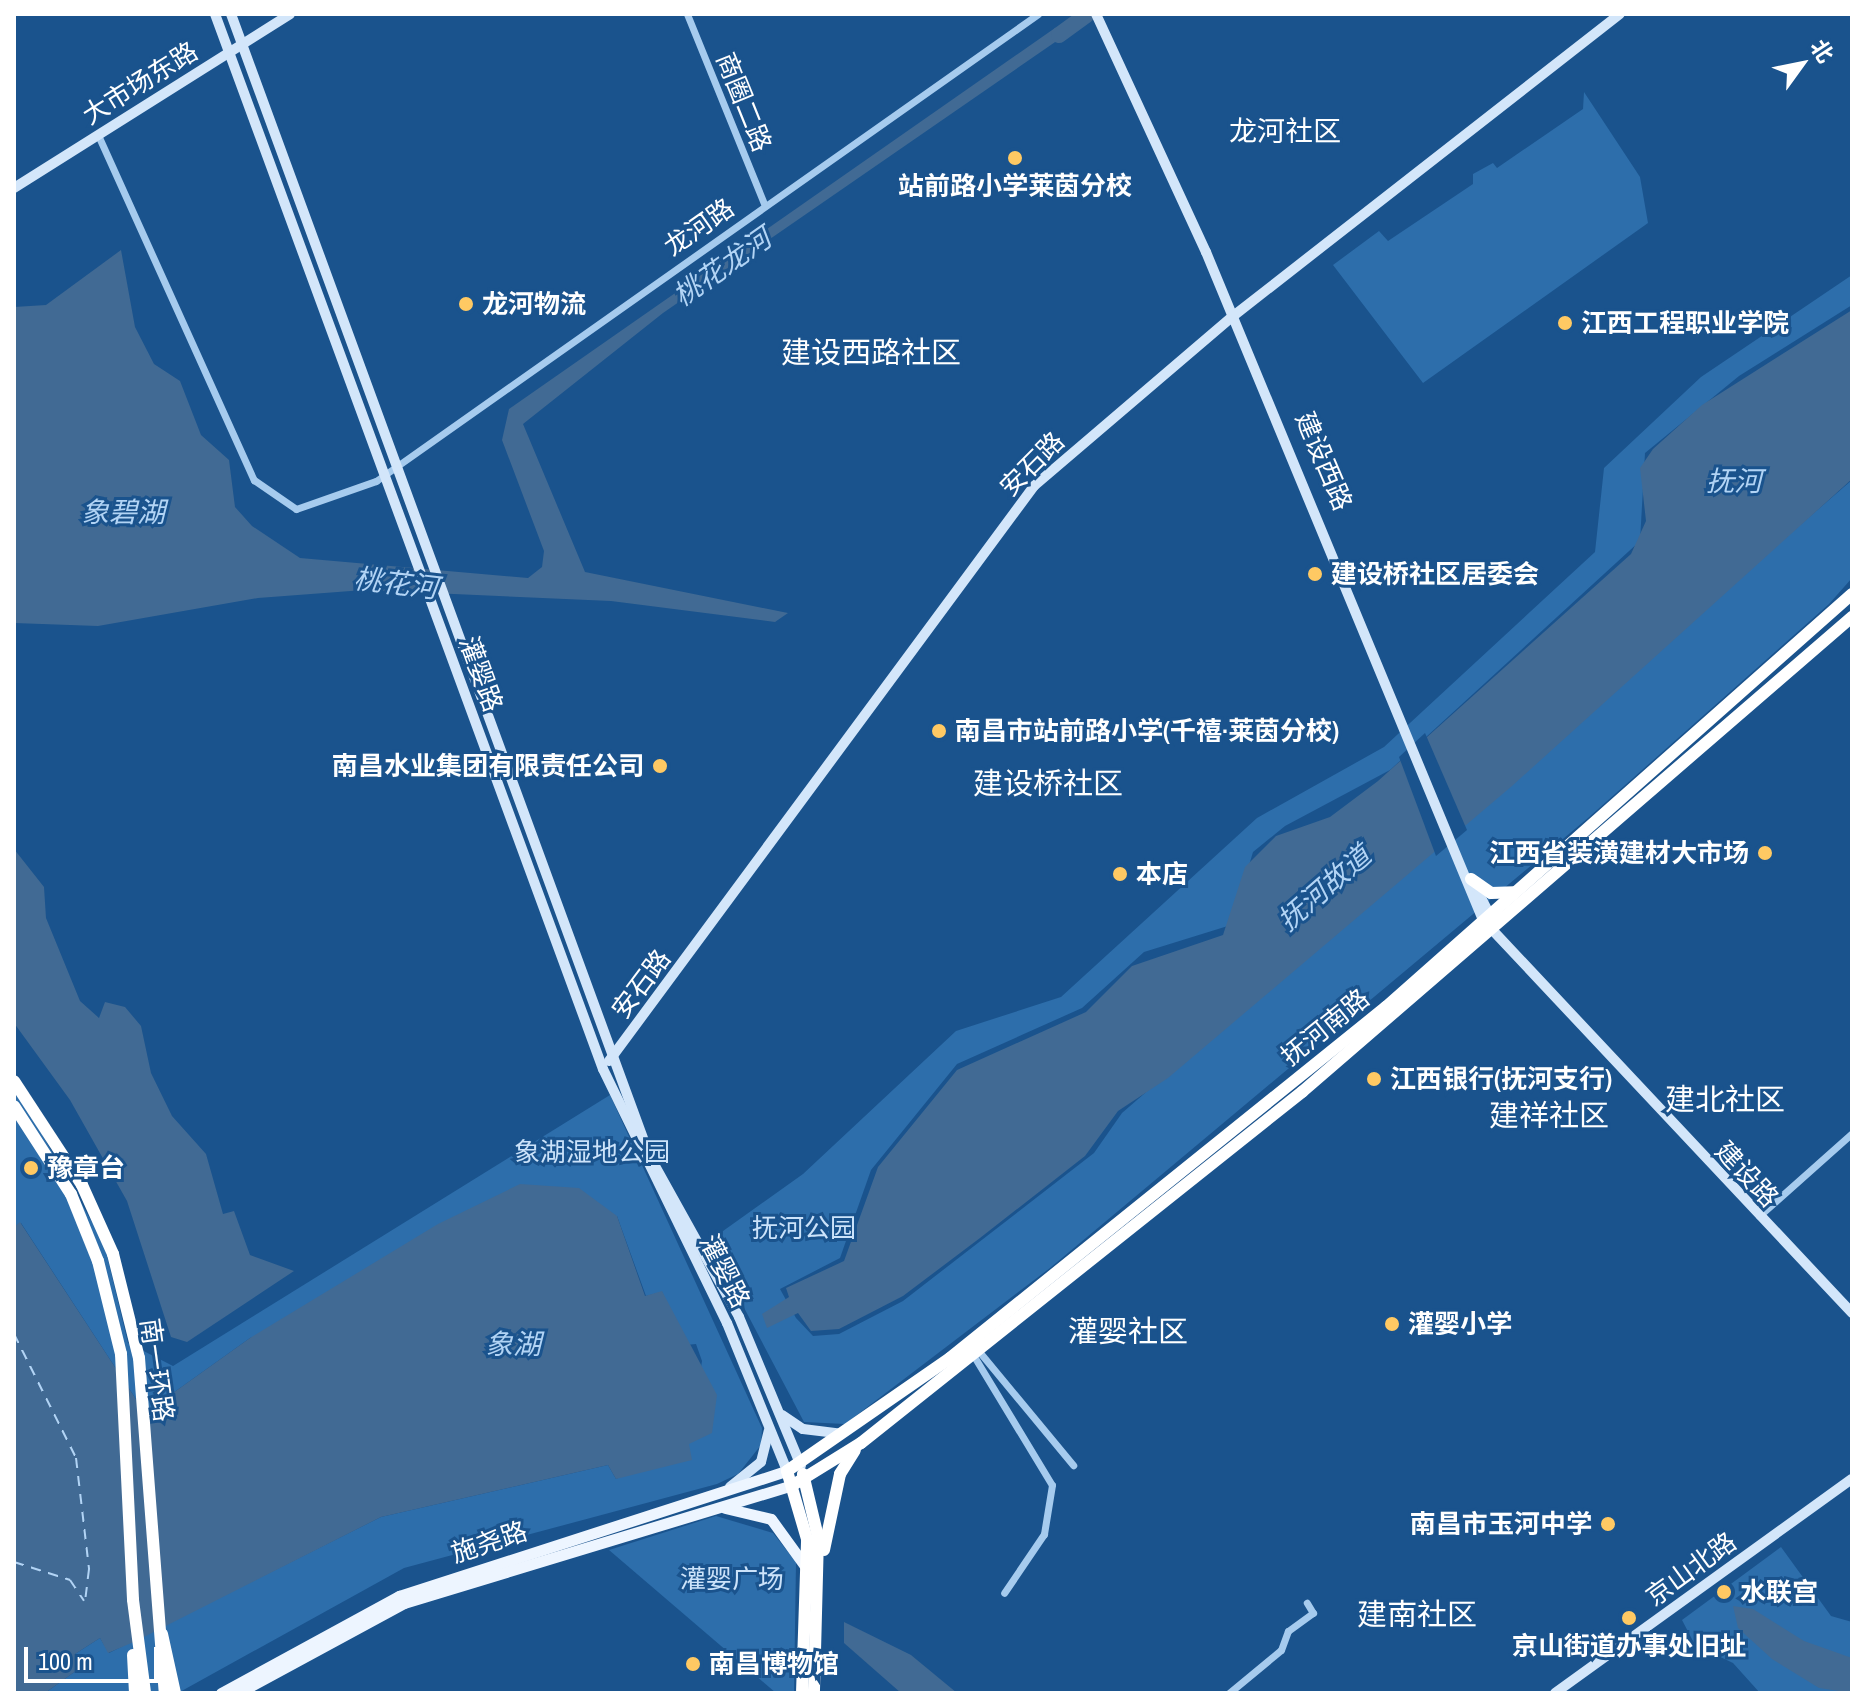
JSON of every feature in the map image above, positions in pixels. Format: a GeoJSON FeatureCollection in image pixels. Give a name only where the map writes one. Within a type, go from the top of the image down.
{"type":"FeatureCollection","features":[{"type":"Feature","properties":{"kind":"highway","name":"抚河南路"},"geometry":{"type":"LineString","coordinates":[[857,1437],[1386,1007],[1852,594]]}},
{"type":"Feature","properties":{"kind":"highway","name":"抚河南路"},"geometry":{"type":"LineString","coordinates":[[787,1471],[800,1476],[974,1351],[1495,929],[1852,617]]}},
{"type":"Feature","properties":{"kind":"highway"},"geometry":{"type":"LineString","coordinates":[[1468,880],[1491,893],[1517,891]]}},
{"type":"Feature","properties":{"kind":"highway","name":"南一环路"},"geometry":{"type":"LineString","coordinates":[[14,1081],[82,1185],[113,1254],[139,1358],[154,1605],[165,1693]]}},
{"type":"Feature","properties":{"kind":"highway","name":"南一环路"},"geometry":{"type":"LineString","coordinates":[[14,1106],[71,1194],[98,1261],[121,1354],[133,1600],[145,1693]]}},
{"type":"Feature","properties":{"kind":"highway"},"geometry":{"type":"LineString","coordinates":[[819,1589],[840,1474],[857,1437]]}},
{"type":"Feature","properties":{"kind":"highway"},"geometry":{"type":"LineString","coordinates":[[800,1476],[808,1579],[802,1693]]}},
{"type":"Feature","properties":{"kind":"highway"},"geometry":{"type":"LineString","coordinates":[[800,1476],[818,1537],[814,1693]]}},
{"type":"Feature","properties":{"kind":"highway"},"geometry":{"type":"LineString","coordinates":[[133,1600],[135,1693]]}},
{"type":"Feature","properties":{"kind":"highway"},"geometry":{"type":"LineString","coordinates":[[154,1605],[175,1693]]}},
{"type":"Feature","properties":{"kind":"main road","name":"灌婴路"},"geometry":{"type":"LineString","coordinates":[[215,14],[226,54],[603,1069],[769,1425],[787,1471]]}},
{"type":"Feature","properties":{"kind":"main road","name":"灌婴路"},"geometry":{"type":"LineString","coordinates":[[231,14],[449,606],[611,1059],[650,1157],[739,1317],[781,1414],[800,1476]]}},
{"type":"Feature","properties":{"kind":"main road","name":"大市场东路"},"geometry":{"type":"LineString","coordinates":[[14,188],[290,14]]}},
{"type":"Feature","properties":{"kind":"main road","name":"建设西路"},"geometry":{"type":"LineString","coordinates":[[1096,14],[1234,315]]}},
{"type":"Feature","properties":{"kind":"main road","name":"建设西路"},"geometry":{"type":"LineString","coordinates":[[1103,14],[1398,703],[1468,880],[1486,918],[1495,929]]}},
{"type":"Feature","properties":{"kind":"main road","name":"安石路"},"geometry":{"type":"LineString","coordinates":[[603,1069],[1034,486],[1234,315],[1620,14]]}},
{"type":"Feature","properties":{"kind":"main road","name":"建设路"},"geometry":{"type":"LineString","coordinates":[[1495,929],[1757,1218],[1852,1313]]}},
{"type":"Feature","properties":{"kind":"main road"},"geometry":{"type":"LineString","coordinates":[[781,1414],[819,1433],[857,1437]]}},
{"type":"Feature","properties":{"kind":"main road"},"geometry":{"type":"LineString","coordinates":[[710,1503],[761,1462],[769,1425]]}},
{"type":"Feature","properties":{"kind":"main road","name":"施尧路"},"geometry":{"type":"LineString","coordinates":[[238,1693],[404,1603],[710,1503],[787,1471]]}},
{"type":"Feature","properties":{"kind":"main road","name":"施尧路"},"geometry":{"type":"LineString","coordinates":[[221,1693],[399,1596],[800,1476]]}},
{"type":"Feature","properties":{"kind":"main road","name":"京山北路"},"geometry":{"type":"LineString","coordinates":[[1555,1693],[1852,1479]]}},
{"type":"Feature","properties":{"kind":"main road"},"geometry":{"type":"LineString","coordinates":[[710,1503],[771,1519],[795,1543],[808,1579]]}},
{"type":"Feature","properties":{"kind":"street","name":"商圈二路"},"geometry":{"type":"LineString","coordinates":[[687,14],[765,206]]}},
{"type":"Feature","properties":{"kind":"street","name":"龙河路"},"geometry":{"type":"LineString","coordinates":[[98,135],[254,480],[296,509],[382,472],[1038,14]]}},
{"type":"Feature","properties":{"kind":"street"},"geometry":{"type":"LineString","coordinates":[[1757,1218],[1852,1133]]}},
{"type":"Feature","properties":{"kind":"street"},"geometry":{"type":"LineString","coordinates":[[974,1351],[1073,1465]]}},
{"type":"Feature","properties":{"kind":"street"},"geometry":{"type":"LineString","coordinates":[[974,1351],[1052,1485],[1044,1534],[1004,1593]]}},
{"type":"Feature","properties":{"kind":"street"},"geometry":{"type":"LineString","coordinates":[[1229,1693],[1281,1650],[1288,1631],[1313,1613],[1307,1603]]}},
{"type":"Feature","properties":{"kind":"green space"},"geometry":{"type":"Polygon","coordinates":[[[1584,92],[1640,177],[1648,223],[1423,383],[1333,265],[1379,231],[1388,241],[1473,184],[1473,174],[1493,163],[1497,168],[1583,109],[1584,92]]]}},
{"type":"Feature","properties":{"kind":"green space","name":"抚河公园"},"geometry":{"type":"Polygon","coordinates":[[[1852,275],[1852,305],[1739,376],[1645,453],[1640,541],[1390,770],[1285,826],[1253,852],[1231,925],[1144,952],[1082,1008],[957,1064],[871,1170],[840,1258],[780,1289],[796,1318],[813,1336],[839,1334],[903,1301],[1094,1153],[1122,1113],[1852,480],[1852,578],[1829,604],[1588,818],[1050,1268],[845,1424],[804,1422],[709,1241],[803,1174],[956,1031],[1061,997],[1257,818],[1384,747],[1595,552],[1604,468],[1701,377],[1852,275]]]}},
{"type":"Feature","properties":{"kind":"green space","name":"象湖湿地公园"},"geometry":{"type":"Polygon","coordinates":[[[14,1085],[104,1243],[128,1343],[173,1366],[610,1095],[762,1428],[761,1445],[738,1474],[717,1484],[404,1568],[178,1693],[45,1693],[80,1668],[75,1654],[100,1638],[109,1653],[381,1517],[608,1465],[616,1479],[689,1443],[702,1361],[696,1344],[686,1345],[662,1292],[646,1296],[617,1216],[250,1338],[145,1413],[21,1223],[14,1227],[14,1085]]]}},
{"type":"Feature","properties":{"kind":"green space","name":"灌婴广场"},"geometry":{"type":"Polygon","coordinates":[[[716,1516],[773,1533],[796,1562],[794,1693],[776,1693],[609,1550],[716,1516]]]}},
{"type":"Feature","properties":{"kind":"green space"},"geometry":{"type":"Polygon","coordinates":[[[1781,1547],[1831,1616],[1852,1622],[1852,1693],[1760,1693],[1733,1663],[1695,1645],[1682,1620],[1781,1547]]]}},
{"type":"Feature","properties":{"kind":"water","name":"象碧湖"},"geometry":{"type":"Polygon","coordinates":[[[1090,18],[663,313],[523,424],[585,572],[788,613],[775,622],[611,601],[364,590],[258,598],[98,626],[14,623],[14,307],[46,305],[121,250],[135,327],[154,364],[180,381],[201,435],[229,460],[235,507],[252,526],[300,558],[528,578],[542,567],[544,551],[502,440],[509,409],[1055,28],[1090,18]]]}},
{"type":"Feature","properties":{"kind":"water","name":"抚河"},"geometry":{"type":"Polygon","coordinates":[[[1852,310],[1852,479],[1512,786],[1168,1078],[1118,1111],[1085,1156],[903,1296],[839,1329],[811,1331],[798,1313],[767,1328],[762,1314],[789,1297],[786,1288],[844,1261],[878,1167],[957,1070],[1086,1012],[1132,966],[1223,935],[1245,867],[1276,836],[1330,817],[1378,781],[1631,554],[1646,521],[1640,468],[1653,449],[1702,405],[1852,310]]]}},
{"type":"Feature","properties":{"kind":"water"},"geometry":{"type":"Polygon","coordinates":[[[14,849],[44,887],[46,918],[80,1001],[99,1018],[105,1002],[125,1007],[141,1026],[151,1073],[172,1116],[206,1154],[223,1214],[234,1211],[250,1255],[294,1271],[187,1342],[171,1337],[127,1201],[70,1100],[14,1023],[14,849]]]}},
{"type":"Feature","properties":{"kind":"water","name":"象湖"},"geometry":{"type":"Polygon","coordinates":[[[520,1184],[579,1188],[617,1216],[645,1296],[662,1291],[717,1395],[712,1433],[689,1444],[692,1460],[616,1479],[608,1465],[381,1517],[136,1641],[108,1653],[100,1638],[75,1654],[80,1668],[45,1693],[14,1693],[14,1227],[20,1222],[145,1413],[250,1338],[438,1224],[520,1184]]]}},
{"type":"Feature","properties":{"kind":"water"},"geometry":{"type":"Polygon","coordinates":[[[1733,1606],[1753,1609],[1804,1641],[1852,1658],[1852,1693],[1819,1688],[1772,1659],[1738,1628],[1733,1606]]]}},
{"type":"Feature","properties":{"kind":"water"},"geometry":{"type":"Polygon","coordinates":[[[844,1622],[911,1655],[957,1693],[901,1693],[844,1643],[844,1622]]]}},
{"type":"Feature","properties":{"kind":"pier"},"geometry":{"type":"Polygon","coordinates":[[[1425,733],[1467,830],[1436,856],[1399,757],[1425,733]]]}},
{"type":"Feature","properties":{"kind":"waterway","name":"桃花龙河"},"geometry":{"type":"LineString","coordinates":[[1059,35],[1087,15]]}},
{"type":"Feature","properties":{"kind":"ferry route"},"geometry":{"type":"LineString","coordinates":[[14,1334],[76,1458],[89,1569],[85,1602]]}},
{"type":"Feature","properties":{"kind":"ferry route"},"geometry":{"type":"LineString","coordinates":[[14,1562],[70,1580],[84,1601]]}},
{"type":"Feature","properties":{"kind":"place","name":"站前路小学莱茵分校"},"geometry":{"type":"Point","coordinates":[1015,158]}},
{"type":"Feature","properties":{"kind":"place","name":"龙河物流"},"geometry":{"type":"Point","coordinates":[466,304]}},
{"type":"Feature","properties":{"kind":"place","name":"江西工程职业学院"},"geometry":{"type":"Point","coordinates":[1565,323]}},
{"type":"Feature","properties":{"kind":"place","name":"建设桥社区居委会"},"geometry":{"type":"Point","coordinates":[1315,574]}},
{"type":"Feature","properties":{"kind":"place","name":"南昌市站前路小学(千禧·莱茵分校)"},"geometry":{"type":"Point","coordinates":[939,731]}},
{"type":"Feature","properties":{"kind":"place","name":"南昌水业集团有限责任公司"},"geometry":{"type":"Point","coordinates":[660,766]}},
{"type":"Feature","properties":{"kind":"place","name":"江西省装潢建材大市场"},"geometry":{"type":"Point","coordinates":[1765,853]}},
{"type":"Feature","properties":{"kind":"place","name":"本店"},"geometry":{"type":"Point","coordinates":[1120,874]}},
{"type":"Feature","properties":{"kind":"place","name":"江西银行(抚河支行)"},"geometry":{"type":"Point","coordinates":[1374,1079]}},
{"type":"Feature","properties":{"kind":"place","name":"豫章台"},"geometry":{"type":"Point","coordinates":[31,1168]}},
{"type":"Feature","properties":{"kind":"place","name":"灌婴小学"},"geometry":{"type":"Point","coordinates":[1392,1324]}},
{"type":"Feature","properties":{"kind":"place","name":"南昌市玉河中学"},"geometry":{"type":"Point","coordinates":[1608,1524]}},
{"type":"Feature","properties":{"kind":"place","name":"水联宫"},"geometry":{"type":"Point","coordinates":[1724,1592]}},
{"type":"Feature","properties":{"kind":"place","name":"京山街道办事处旧址"},"geometry":{"type":"Point","coordinates":[1629,1618]}},
{"type":"Feature","properties":{"kind":"place","name":"南昌博物馆"},"geometry":{"type":"Point","coordinates":[693,1664]}},
{"type":"Feature","properties":{"kind":"district","name":"龙河社区"},"geometry":{"type":"Point","coordinates":[1285,131]}},
{"type":"Feature","properties":{"kind":"district","name":"建设西路社区"},"geometry":{"type":"Point","coordinates":[871,352]}},
{"type":"Feature","properties":{"kind":"district","name":"建设桥社区"},"geometry":{"type":"Point","coordinates":[1048,783]}},
{"type":"Feature","properties":{"kind":"district","name":"建北社区"},"geometry":{"type":"Point","coordinates":[1725,1099]}},
{"type":"Feature","properties":{"kind":"district","name":"建祥社区"},"geometry":{"type":"Point","coordinates":[1549,1115]}},
{"type":"Feature","properties":{"kind":"district","name":"灌婴社区"},"geometry":{"type":"Point","coordinates":[1128,1331]}},
{"type":"Feature","properties":{"kind":"district","name":"建南社区"},"geometry":{"type":"Point","coordinates":[1417,1614]}},
{"type":"Feature","properties":{"kind":"water label","name":"桃花河"},"geometry":{"type":"Point","coordinates":[396,583]}},
{"type":"Feature","properties":{"kind":"water label","name":"抚河故道"},"geometry":{"type":"Point","coordinates":[1324,888]}}]}
